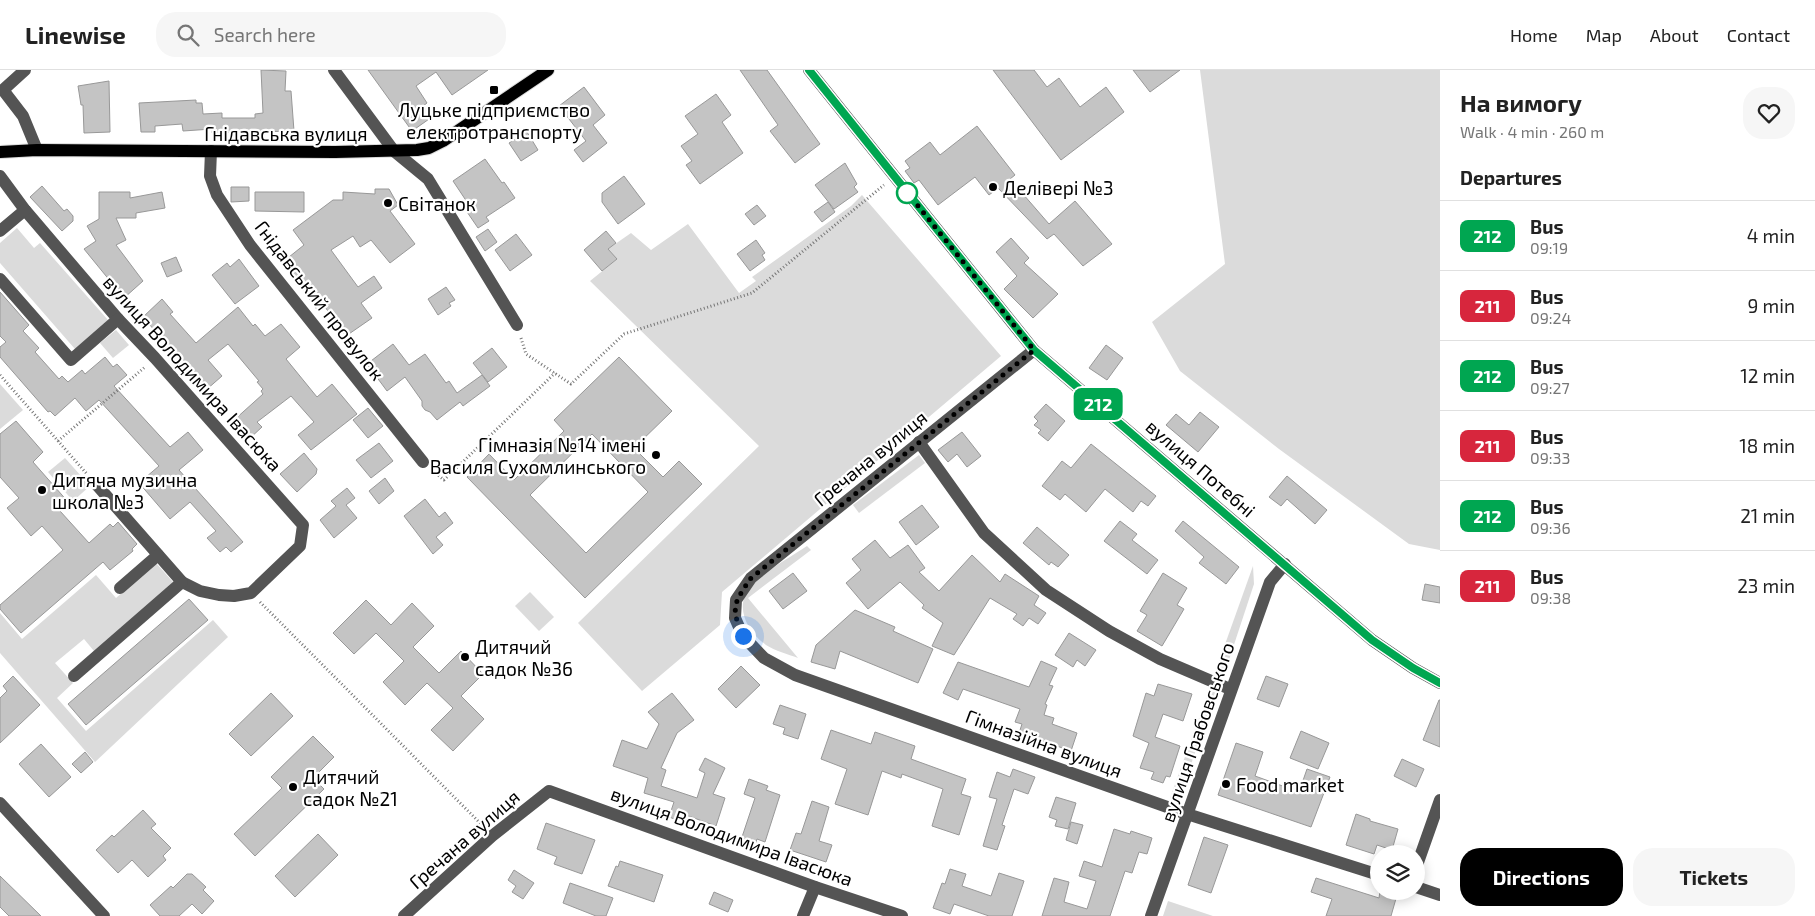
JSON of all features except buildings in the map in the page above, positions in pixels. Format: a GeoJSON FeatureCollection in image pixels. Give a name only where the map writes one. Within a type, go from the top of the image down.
{"type":"FeatureCollection","features":[{"type":"Feature","properties":{"kind":"main road","name":"Гнідавська вулиця"},"geometry":{"type":"LineString","coordinates":[[0,152],[37,150],[394,151],[429,148],[443,141],[548,70]]}},
{"type":"Feature","properties":{"kind":"street"},"geometry":{"type":"LineString","coordinates":[[25,70],[3,90],[23,116],[37,150]]}},
{"type":"Feature","properties":{"kind":"street"},"geometry":{"type":"LineString","coordinates":[[334,70],[394,151],[428,179],[517,325]]}},
{"type":"Feature","properties":{"kind":"street","name":"вулиця Потебні"},"geometry":{"type":"LineString","coordinates":[[809,70],[1034,350],[1286,564],[1372,640],[1413,668],[1440,683]]}},
{"type":"Feature","properties":{"kind":"street","name":"Гнідавський провулок"},"geometry":{"type":"LineString","coordinates":[[211,151],[210,176],[217,195],[250,245],[423,462]]}},
{"type":"Feature","properties":{"kind":"street","name":"вулиця Володимира Івасюка"},"geometry":{"type":"LineString","coordinates":[[0,176],[25,210],[118,319],[303,525],[300,546],[251,593]]}},
{"type":"Feature","properties":{"kind":"street"},"geometry":{"type":"LineString","coordinates":[[0,231],[25,210]]}},
{"type":"Feature","properties":{"kind":"street"},"geometry":{"type":"LineString","coordinates":[[0,279],[71,360],[118,319]]}},
{"type":"Feature","properties":{"kind":"street","name":"Гречана вулиця"},"geometry":{"type":"LineString","coordinates":[[736,600],[751,578],[1034,350]]}},
{"type":"Feature","properties":{"kind":"street"},"geometry":{"type":"LineString","coordinates":[[919,442],[984,533],[1046,590],[1117,636],[1160,659],[1230,690]]}},
{"type":"Feature","properties":{"kind":"street"},"geometry":{"type":"LineString","coordinates":[[96,484],[182,582],[200,591],[219,595],[234,596],[251,593]]}},
{"type":"Feature","properties":{"kind":"street"},"geometry":{"type":"LineString","coordinates":[[120,588],[158,555]]}},
{"type":"Feature","properties":{"kind":"street","name":"вулиця Грабовського"},"geometry":{"type":"LineString","coordinates":[[1151,916],[1270,582],[1286,564]]}},
{"type":"Feature","properties":{"kind":"street"},"geometry":{"type":"LineString","coordinates":[[74,676],[182,582]]}},
{"type":"Feature","properties":{"kind":"street","name":"Гімназійна вулиця"},"geometry":{"type":"LineString","coordinates":[[736,600],[735,618],[743,636],[764,658],[796,674],[1187,814],[1370,872]]}},
{"type":"Feature","properties":{"kind":"street","name":"Гречана вулиця"},"geometry":{"type":"LineString","coordinates":[[404,916],[492,836],[550,791]]}},
{"type":"Feature","properties":{"kind":"street","name":"вулиця Володимира Івасюка"},"geometry":{"type":"LineString","coordinates":[[550,791],[815,887],[902,916]]}},
{"type":"Feature","properties":{"kind":"street"},"geometry":{"type":"LineString","coordinates":[[1424,845],[1440,800]]}},
{"type":"Feature","properties":{"kind":"street"},"geometry":{"type":"LineString","coordinates":[[0,803],[104,916]]}},
{"type":"Feature","properties":{"kind":"street"},"geometry":{"type":"LineString","coordinates":[[803,916],[815,887]]}},
{"type":"Feature","properties":{"kind":"street"},"geometry":{"type":"LineString","coordinates":[[1425,890],[1440,895]]}},
{"type":"Feature","properties":{"kind":"path"},"geometry":{"type":"LineString","coordinates":[[526,354],[571,384],[624,334],[752,293],[894,176]]}},
{"type":"Feature","properties":{"kind":"path"},"geometry":{"type":"LineString","coordinates":[[58,441],[155,358]]}},
{"type":"Feature","properties":{"kind":"path"},"geometry":{"type":"LineString","coordinates":[[423,462],[444,480],[555,373]]}},
{"type":"Feature","properties":{"kind":"path"},"geometry":{"type":"LineString","coordinates":[[0,375],[96,484]]}},
{"type":"Feature","properties":{"kind":"path"},"geometry":{"type":"LineString","coordinates":[[251,593],[492,836]]}},
{"type":"Feature","properties":{"kind":"shaded area"},"geometry":{"type":"Polygon","coordinates":[[[1200,70],[1440,70],[1440,550],[1409,544],[1279,449],[1180,371],[1152,322],[1225,264],[1200,70]]]}},
{"type":"Feature","properties":{"kind":"shaded area"},"geometry":{"type":"Polygon","coordinates":[[[862,195],[1001,356],[722,592],[720,625],[642,691],[578,623],[759,446],[590,281],[616,260],[608,249],[631,233],[651,250],[688,224],[739,293],[756,281],[752,277],[851,206],[862,195]]]}},
{"type":"Feature","properties":{"kind":"shaded area"},"geometry":{"type":"Polygon","coordinates":[[[17,228],[34,248],[40,243],[108,320],[75,349],[0,263],[0,243],[17,228]]]}},
{"type":"Feature","properties":{"kind":"shaded area"},"geometry":{"type":"Polygon","coordinates":[[[116,330],[129,345],[113,358],[100,343],[116,330]]]}},
{"type":"Feature","properties":{"kind":"shaded area"},"geometry":{"type":"Polygon","coordinates":[[[0,384],[23,410],[0,429],[0,384]]]}},
{"type":"Feature","properties":{"kind":"shaded area"},"geometry":{"type":"Polygon","coordinates":[[[919,455],[925,463],[859,513],[853,505],[919,455]]]}},
{"type":"Feature","properties":{"kind":"shaded area"},"geometry":{"type":"Polygon","coordinates":[[[65,458],[90,486],[73,501],[48,472],[65,458]]]}},
{"type":"Feature","properties":{"kind":"shaded area"},"geometry":{"type":"Polygon","coordinates":[[[807,546],[811,550],[748,598],[798,658],[777,651],[758,638],[747,623],[743,606],[744,597],[756,581],[807,546]]]}},
{"type":"Feature","properties":{"kind":"shaded area"},"geometry":{"type":"Polygon","coordinates":[[[156,563],[173,582],[94,651],[84,639],[55,663],[73,683],[57,698],[86,731],[213,620],[228,637],[95,762],[0,653],[0,613],[22,639],[96,575],[116,598],[156,563]]]}},
{"type":"Feature","properties":{"kind":"shaded area"},"geometry":{"type":"Polygon","coordinates":[[[1253,566],[1254,584],[1223,678],[1213,678],[1253,566]]]}},
{"type":"Feature","properties":{"kind":"shaded area"},"geometry":{"type":"Polygon","coordinates":[[[530,592],[554,617],[539,631],[515,606],[530,592]]]}},
{"type":"Feature","properties":{"kind":"shaded area"},"geometry":{"type":"Polygon","coordinates":[[[1211,685],[1218,688],[1178,801],[1170,798],[1211,685]]]}},
{"type":"Feature","properties":{"kind":"shaded area"},"geometry":{"type":"Polygon","coordinates":[[[1168,901],[1213,916],[1163,916],[1168,901]]]}},
{"type":"Feature","properties":{"kind":"bus line","name":"212"},"geometry":{"type":"LineString","coordinates":[[809,70],[1034,350],[1286,564],[1372,640],[1413,668],[1440,683]]}},
{"type":"Feature","properties":{"kind":"place","name":"Луцьке підприємство електротранспорту"},"geometry":{"type":"Point","coordinates":[494,90]}},
{"type":"Feature","properties":{"kind":"place","name":"Делівері №3"},"geometry":{"type":"Point","coordinates":[993,187]}},
{"type":"Feature","properties":{"kind":"place","name":"Світанок"},"geometry":{"type":"Point","coordinates":[388,203]}},
{"type":"Feature","properties":{"kind":"place","name":"Гімназія №14 імені Василя Сухомлинського"},"geometry":{"type":"Point","coordinates":[656,455]}},
{"type":"Feature","properties":{"kind":"place","name":"Дитяча музична школа №3"},"geometry":{"type":"Point","coordinates":[42,490]}},
{"type":"Feature","properties":{"kind":"place","name":"Дитячий садок №36"},"geometry":{"type":"Point","coordinates":[465,657]}},
{"type":"Feature","properties":{"kind":"place","name":"Food market"},"geometry":{"type":"Point","coordinates":[1226,784]}},
{"type":"Feature","properties":{"kind":"place","name":"Дитячий садок №21"},"geometry":{"type":"Point","coordinates":[293,787]}},
{"type":"Feature","properties":{"kind":"route"},"geometry":{"type":"LineString","coordinates":[[743,636],[735,618],[736,600],[751,578],[1034,350],[906,191],[907,193]]}}]}
